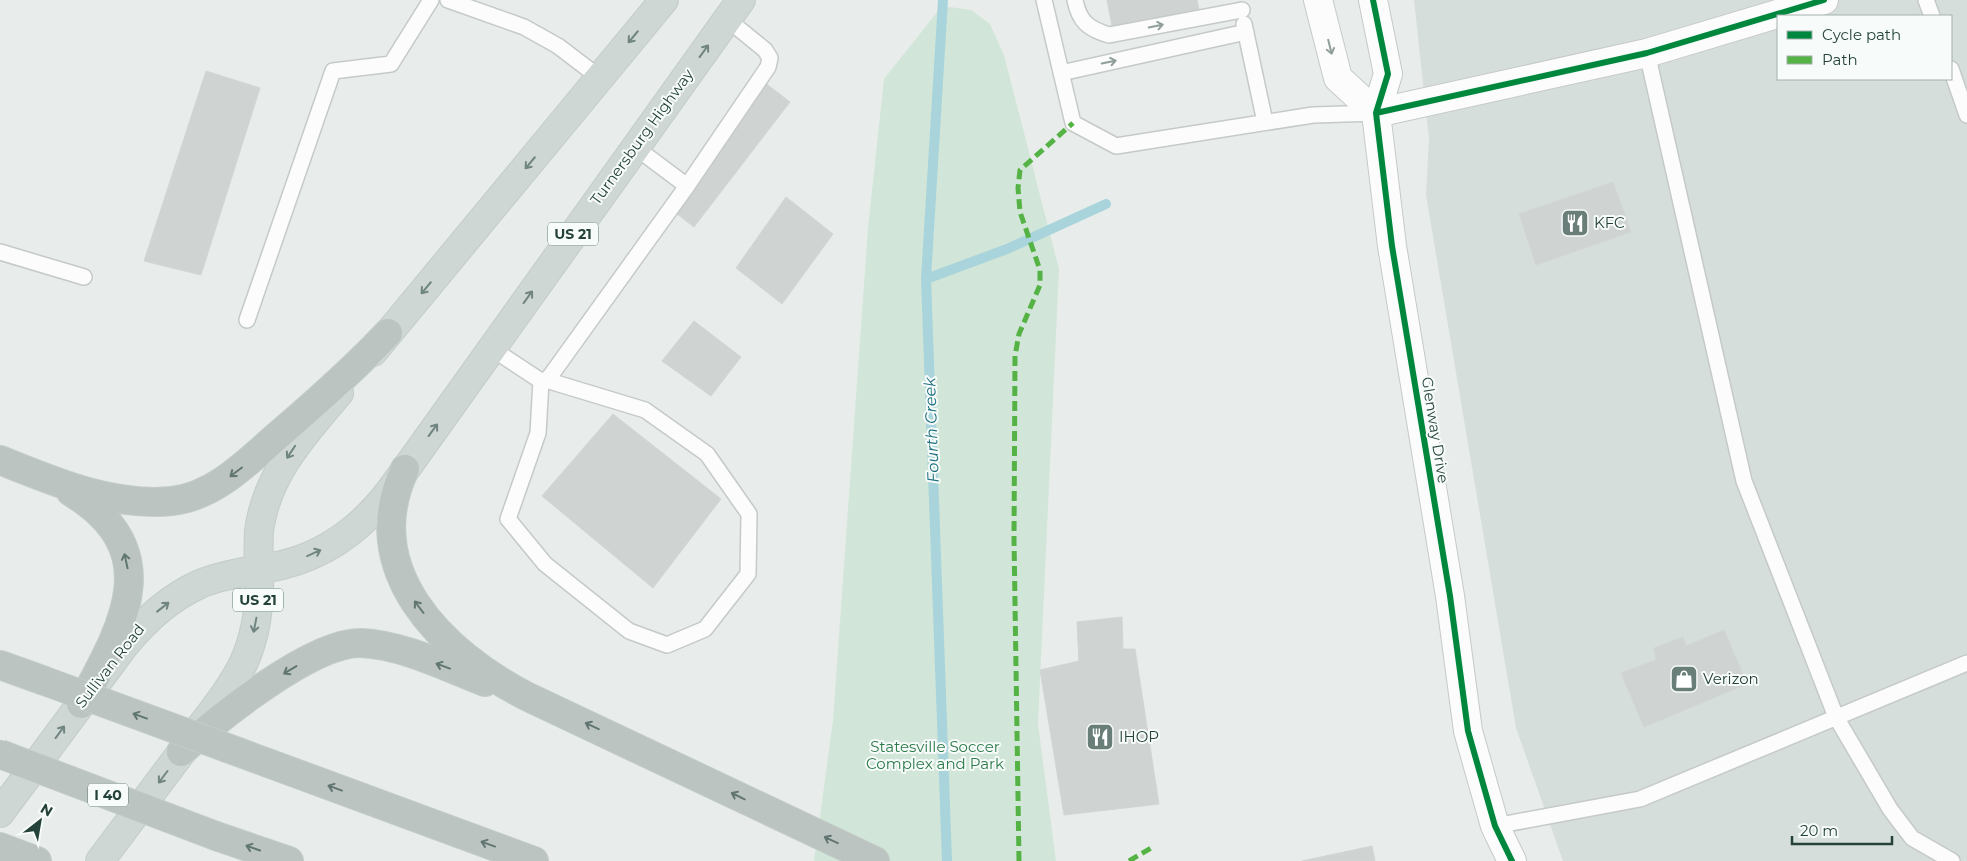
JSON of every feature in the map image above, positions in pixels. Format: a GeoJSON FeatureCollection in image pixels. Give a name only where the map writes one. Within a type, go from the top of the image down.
{"type":"FeatureCollection","features":[{"type":"Feature","properties":{"kind":"highway"},"geometry":{"type":"LineString","coordinates":[[42,477],[106,496],[131,500],[174,501],[205,491],[227,478],[252,459],[338,383],[388,333]]}},
{"type":"Feature","properties":{"kind":"highway"},"geometry":{"type":"LineString","coordinates":[[0,460],[42,477],[72,492],[108,521],[118,537],[128,567],[128,597],[122,619],[81,704]]}},
{"type":"Feature","properties":{"kind":"highway"},"geometry":{"type":"LineString","coordinates":[[405,469],[395,494],[392,531],[396,567],[410,596],[435,628],[476,665],[510,687],[554,709],[876,861]]}},
{"type":"Feature","properties":{"kind":"highway"},"geometry":{"type":"LineString","coordinates":[[181,752],[231,710],[287,672],[333,647],[351,644],[371,644],[403,652],[554,709]]}},
{"type":"Feature","properties":{"kind":"highway"},"geometry":{"type":"LineString","coordinates":[[0,665],[534,861]]}},
{"type":"Feature","properties":{"kind":"highway","name":"I 40"},"geometry":{"type":"LineString","coordinates":[[0,754],[216,836],[289,861]]}},
{"type":"Feature","properties":{"kind":"highway"},"geometry":{"type":"LineString","coordinates":[[0,847],[37,861]]}},
{"type":"Feature","properties":{"kind":"main road","name":"US 21"},"geometry":{"type":"LineString","coordinates":[[100,861],[232,684],[244,662],[257,614],[258,544],[261,519],[277,474],[300,439],[664,0]]}},
{"type":"Feature","properties":{"kind":"main road","name":"Turnersburg Highway"},"geometry":{"type":"LineString","coordinates":[[405,469],[734,10]]}},
{"type":"Feature","properties":{"kind":"main road","name":"Sullivan Road"},"geometry":{"type":"LineString","coordinates":[[0,813],[132,635],[151,616],[166,604],[200,584],[232,574],[301,559],[339,540],[358,526],[376,508],[405,469]]}},
{"type":"Feature","properties":{"kind":"street"},"geometry":{"type":"LineString","coordinates":[[1318,0],[1338,78],[1376,113],[1647,53],[1824,0]]}},
{"type":"Feature","properties":{"kind":"street","name":"Glenway Drive"},"geometry":{"type":"LineString","coordinates":[[1373,0],[1388,74],[1376,113],[1392,246],[1450,596],[1468,731],[1495,826],[1512,861]]}},
{"type":"Feature","properties":{"kind":"lane"},"geometry":{"type":"LineString","coordinates":[[246,320],[333,71],[390,64],[431,0]]}},
{"type":"Feature","properties":{"kind":"lane"},"geometry":{"type":"LineString","coordinates":[[448,0],[481,10],[524,27],[558,46],[600,78]]}},
{"type":"Feature","properties":{"kind":"lane"},"geometry":{"type":"LineString","coordinates":[[1044,0],[1073,123],[1116,146],[1313,115],[1376,113]]}},
{"type":"Feature","properties":{"kind":"lane"},"geometry":{"type":"LineString","coordinates":[[1075,0],[1077,10],[1091,29],[1109,35],[1241,5],[1265,122]]}},
{"type":"Feature","properties":{"kind":"lane"},"geometry":{"type":"LineString","coordinates":[[1926,0],[1932,15]]}},
{"type":"Feature","properties":{"kind":"lane"},"geometry":{"type":"LineString","coordinates":[[492,348],[544,380],[645,410],[707,454],[749,514],[748,574],[705,630],[667,645],[629,631],[544,564],[508,519],[538,433],[544,380],[687,186],[768,67],[770,58],[734,10]]}},
{"type":"Feature","properties":{"kind":"lane"},"geometry":{"type":"LineString","coordinates":[[1061,73],[1246,32]]}},
{"type":"Feature","properties":{"kind":"lane"},"geometry":{"type":"LineString","coordinates":[[1647,53],[1744,481],[1836,717],[1890,809],[1912,838],[1952,861]]}},
{"type":"Feature","properties":{"kind":"lane"},"geometry":{"type":"LineString","coordinates":[[1952,72],[1967,115]]}},
{"type":"Feature","properties":{"kind":"lane"},"geometry":{"type":"LineString","coordinates":[[635,147],[687,186]]}},
{"type":"Feature","properties":{"kind":"lane"},"geometry":{"type":"LineString","coordinates":[[0,252],[84,277]]}},
{"type":"Feature","properties":{"kind":"lane"},"geometry":{"type":"LineString","coordinates":[[1495,826],[1640,799],[1967,663]]}},
{"type":"Feature","properties":{"kind":"shaded area"},"geometry":{"type":"Polygon","coordinates":[[[1414,0],[1967,0],[1967,861],[1563,861],[1516,728],[1426,195],[1429,139],[1414,0]]]}},
{"type":"Feature","properties":{"kind":"green space","name":"Statesville Soccer Complex and Park"},"geometry":{"type":"Polygon","coordinates":[[[942,6],[971,10],[990,24],[1004,55],[1059,269],[1038,724],[1056,861],[814,861],[833,720],[868,228],[884,79],[942,6]]]}},
{"type":"Feature","properties":{"kind":"building"},"geometry":{"type":"Polygon","coordinates":[[[1107,0],[1197,0],[1199,9],[1112,26],[1107,0]]]}},
{"type":"Feature","properties":{"kind":"building"},"geometry":{"type":"Polygon","coordinates":[[[206,71],[260,88],[201,275],[144,261],[206,71]]]}},
{"type":"Feature","properties":{"kind":"building"},"geometry":{"type":"Polygon","coordinates":[[[764,82],[790,102],[694,227],[668,207],[764,82]]]}},
{"type":"Feature","properties":{"kind":"building","name":"KFC"},"geometry":{"type":"Polygon","coordinates":[[[1613,182],[1631,232],[1536,265],[1519,214],[1613,182]]]}},
{"type":"Feature","properties":{"kind":"building"},"geometry":{"type":"Polygon","coordinates":[[[786,197],[833,234],[782,304],[736,268],[786,197]]]}},
{"type":"Feature","properties":{"kind":"building"},"geometry":{"type":"Polygon","coordinates":[[[694,321],[741,357],[711,396],[662,361],[694,321]]]}},
{"type":"Feature","properties":{"kind":"building"},"geometry":{"type":"Polygon","coordinates":[[[613,414],[721,499],[653,588],[542,496],[613,414]]]}},
{"type":"Feature","properties":{"kind":"building","name":"IHOP"},"geometry":{"type":"Polygon","coordinates":[[[1122,617],[1123,649],[1135,649],[1159,804],[1064,815],[1040,670],[1079,661],[1077,622],[1122,617]]]}},
{"type":"Feature","properties":{"kind":"building","name":"Verizon"},"geometry":{"type":"Polygon","coordinates":[[[1724,630],[1747,684],[1644,727],[1621,673],[1656,660],[1654,648],[1683,637],[1686,646],[1724,630]]]}},
{"type":"Feature","properties":{"kind":"building"},"geometry":{"type":"Polygon","coordinates":[[[1372,846],[1375,861],[1302,861],[1372,846]]]}},
{"type":"Feature","properties":{"kind":"waterway","name":"Fourth Creek"},"geometry":{"type":"LineString","coordinates":[[943,0],[926,279],[947,861]]}},
{"type":"Feature","properties":{"kind":"waterway"},"geometry":{"type":"LineString","coordinates":[[926,279],[1007,249],[1106,204]]}},
{"type":"Feature","properties":{"kind":"marked path"},"geometry":{"type":"LineString","coordinates":[[1019,861],[1014,539],[1015,356],[1019,334],[1040,285],[1040,270],[1020,212],[1018,188],[1020,170],[1073,123]]}},
{"type":"Feature","properties":{"kind":"marked path"},"geometry":{"type":"LineString","coordinates":[[1129,861],[1151,848]]}},
{"type":"Feature","properties":{"kind":"cycle path"},"geometry":{"type":"LineString","coordinates":[[1373,0],[1388,74],[1376,113],[1392,246],[1450,596],[1468,731],[1495,826],[1512,861]]}},
{"type":"Feature","properties":{"kind":"cycle path"},"geometry":{"type":"LineString","coordinates":[[1376,113],[1647,53],[1824,0]]}},
{"type":"Feature","properties":{"kind":"place","name":"KFC"},"geometry":{"type":"Point","coordinates":[1575,223]}},
{"type":"Feature","properties":{"kind":"place","name":"Verizon"},"geometry":{"type":"Point","coordinates":[1684,679]}},
{"type":"Feature","properties":{"kind":"place","name":"IHOP"},"geometry":{"type":"Point","coordinates":[1100,737]}}]}
